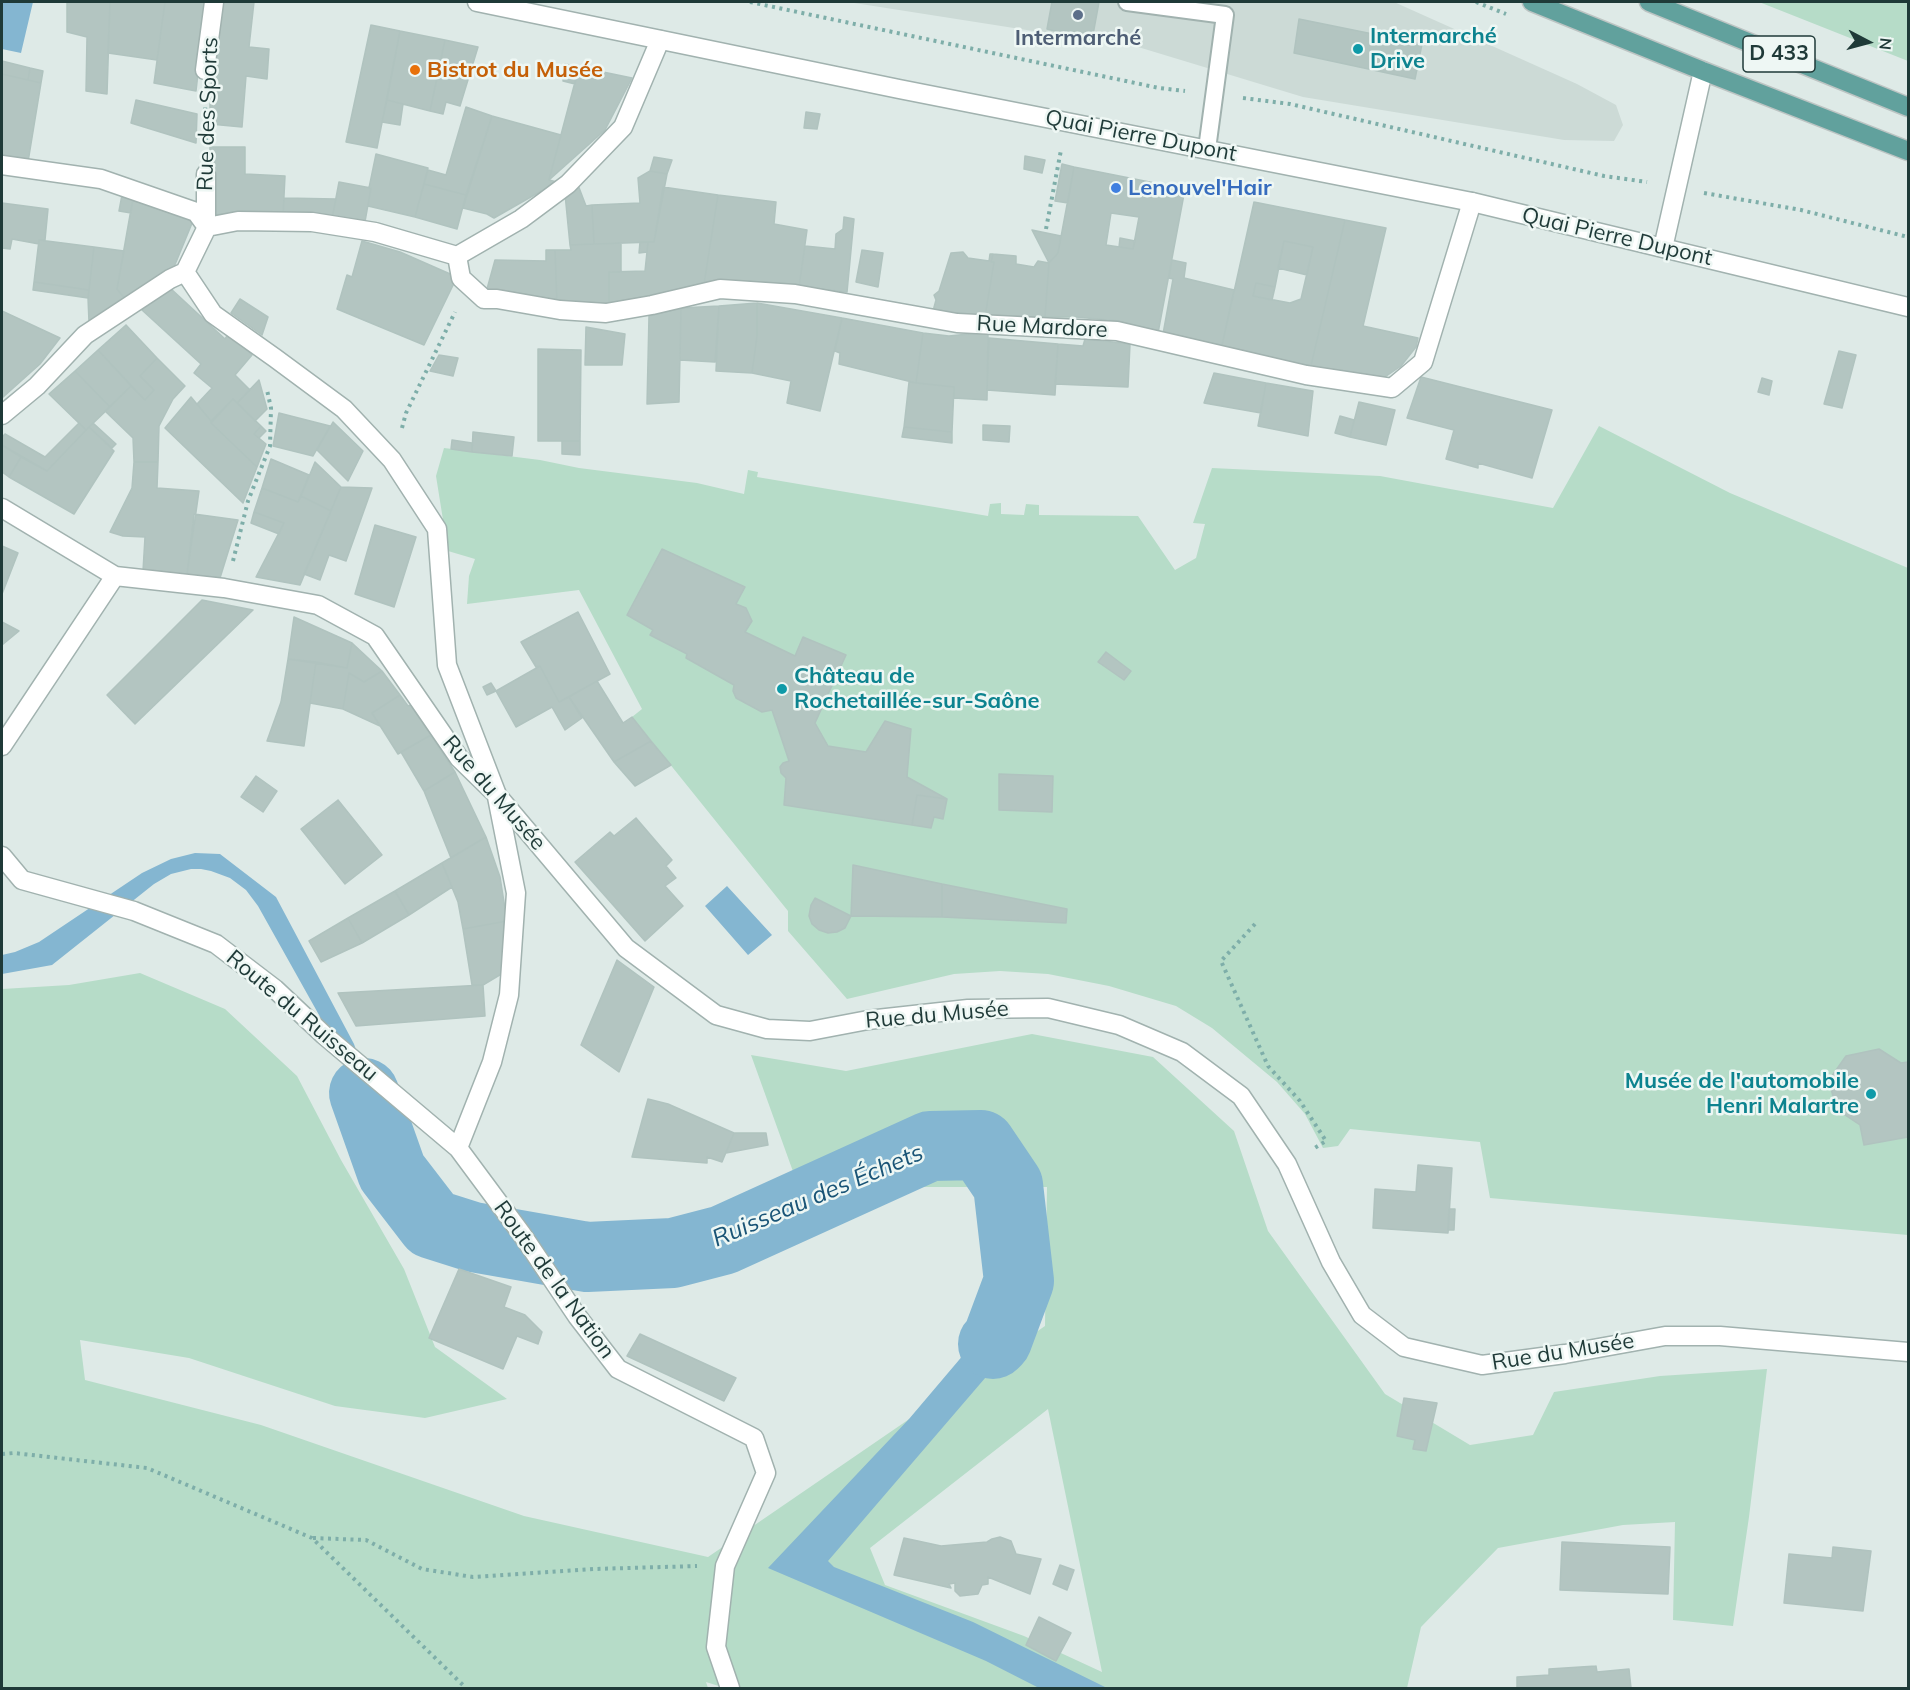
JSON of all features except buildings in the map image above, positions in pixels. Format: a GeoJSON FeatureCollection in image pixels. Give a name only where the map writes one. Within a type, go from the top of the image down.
{"type":"FeatureCollection","features":[{"type":"Feature","properties":{"kind":"main road","name":"D 433"},"geometry":{"type":"LineString","coordinates":[[1532,2],[1908,152]]}},
{"type":"Feature","properties":{"kind":"main road","name":"D 433"},"geometry":{"type":"LineString","coordinates":[[1649,2],[1908,107]]}},
{"type":"Feature","properties":{"kind":"street","name":"Rue des Sports"},"geometry":{"type":"LineString","coordinates":[[205,70],[214,2]]}},
{"type":"Feature","properties":{"kind":"street","name":"Quai Pierre Dupont"},"geometry":{"type":"LineString","coordinates":[[477,2],[1472,202],[1908,307]]}},
{"type":"Feature","properties":{"kind":"street"},"geometry":{"type":"LineString","coordinates":[[207,227],[238,221],[312,222],[375,232],[457,256],[521,219],[560,191],[623,127],[660,40]]}},
{"type":"Feature","properties":{"kind":"street"},"geometry":{"type":"LineString","coordinates":[[1664,248],[1703,71]]}},
{"type":"Feature","properties":{"kind":"street"},"geometry":{"type":"LineString","coordinates":[[2,165],[101,179],[196,212],[207,227]]}},
{"type":"Feature","properties":{"kind":"street","name":"Rue des Sports"},"geometry":{"type":"LineString","coordinates":[[206,174],[207,227]]}},
{"type":"Feature","properties":{"kind":"street","name":"Rue Mardore"},"geometry":{"type":"LineString","coordinates":[[484,299],[497,299],[560,310],[606,313],[720,289],[795,294],[957,323],[1117,331],[1306,375],[1392,388],[1423,362],[1472,202]]}},
{"type":"Feature","properties":{"kind":"street"},"geometry":{"type":"LineString","coordinates":[[2,415],[37,386],[85,335],[170,279],[185,272],[207,227]]}},
{"type":"Feature","properties":{"kind":"street"},"geometry":{"type":"LineString","coordinates":[[457,256],[461,278],[484,299]]}},
{"type":"Feature","properties":{"kind":"street"},"geometry":{"type":"LineString","coordinates":[[185,272],[213,314],[344,409],[392,460],[437,530],[447,664],[497,795],[516,893],[509,995],[492,1062],[458,1148]]}},
{"type":"Feature","properties":{"kind":"street","name":"Rue du Musée"},"geometry":{"type":"LineString","coordinates":[[2,508],[115,576],[225,588],[318,605],[375,636],[459,758],[497,795],[627,948],[716,1015],[767,1029],[810,1032],[868,1020],[968,1009],[1047,1008],[1119,1025],[1182,1052],[1240,1096],[1287,1164],[1331,1262],[1362,1315],[1404,1347],[1482,1365],[1565,1354],[1665,1336],[1720,1336],[1908,1352]]}},
{"type":"Feature","properties":{"kind":"street"},"geometry":{"type":"LineString","coordinates":[[2,746],[115,576]]}},
{"type":"Feature","properties":{"kind":"street","name":"Route du Ruisseau"},"geometry":{"type":"LineString","coordinates":[[2,856],[22,880],[134,911],[216,944],[275,989],[324,1035],[458,1148]]}},
{"type":"Feature","properties":{"kind":"street","name":"Route de la Nation"},"geometry":{"type":"LineString","coordinates":[[458,1148],[521,1233],[577,1316],[618,1369],[754,1438],[766,1473],[725,1566],[716,1647],[730,1689]]}},
{"type":"Feature","properties":{"kind":"lane"},"geometry":{"type":"LineString","coordinates":[[1127,2],[1226,15]]}},
{"type":"Feature","properties":{"kind":"lane"},"geometry":{"type":"LineString","coordinates":[[1199,2],[1226,15]]}},
{"type":"Feature","properties":{"kind":"lane"},"geometry":{"type":"LineString","coordinates":[[1207,150],[1226,15]]}},
{"type":"Feature","properties":{"kind":"path"},"geometry":{"type":"LineString","coordinates":[[750,2],[1160,88],[1290,104],[1604,176],[1652,182],[1677,189],[1802,210],[1908,237]]}},
{"type":"Feature","properties":{"kind":"path","name":"Rue des Sports"},"geometry":{"type":"LineString","coordinates":[[205,70],[206,174]]}},
{"type":"Feature","properties":{"kind":"path"},"geometry":{"type":"LineString","coordinates":[[1046,229],[1066,121]]}},
{"type":"Feature","properties":{"kind":"path"},"geometry":{"type":"LineString","coordinates":[[392,460],[406,413],[459,303],[484,299]]}},
{"type":"Feature","properties":{"kind":"path"},"geometry":{"type":"LineString","coordinates":[[225,588],[240,539],[248,501],[270,446],[271,408],[256,345]]}},
{"type":"Feature","properties":{"kind":"path"},"geometry":{"type":"LineString","coordinates":[[1255,924],[1221,961],[1268,1066],[1300,1101],[1326,1141],[1287,1164]]}},
{"type":"Feature","properties":{"kind":"path"},"geometry":{"type":"LineString","coordinates":[[2,1454],[14,1453],[147,1468],[312,1538],[366,1540],[422,1569],[473,1577],[594,1569],[725,1566]]}},
{"type":"Feature","properties":{"kind":"path"},"geometry":{"type":"LineString","coordinates":[[312,1538],[466,1689]]}},
{"type":"Feature","properties":{"kind":"shaded area"},"geometry":{"type":"Polygon","coordinates":[[[848,2],[1394,2],[1577,84],[1616,105],[1623,125],[1614,141],[1564,140],[1303,97],[1115,40],[1033,31],[848,2]]]}},
{"type":"Feature","properties":{"kind":"green space"},"geometry":{"type":"Polygon","coordinates":[[[1759,2],[1908,2],[1908,61],[1797,17],[1759,2]]]}},
{"type":"Feature","properties":{"kind":"green space"},"geometry":{"type":"Polygon","coordinates":[[[1599,426],[1730,493],[1908,568],[1908,1235],[1490,1198],[1480,1142],[1350,1129],[1338,1146],[1323,1148],[1305,1114],[1277,1082],[1212,1028],[1176,1006],[1109,986],[1048,974],[1000,971],[954,974],[847,999],[788,931],[788,911],[632,717],[642,709],[579,590],[467,604],[469,576],[475,559],[448,551],[436,476],[444,448],[697,483],[744,494],[748,470],[758,472],[757,477],[988,516],[990,504],[1001,503],[1001,514],[1024,515],[1026,504],[1039,505],[1039,515],[1138,516],[1175,570],[1196,558],[1205,524],[1193,523],[1212,468],[1380,476],[1553,508],[1599,426]]]}},
{"type":"Feature","properties":{"kind":"green space"},"geometry":{"type":"Polygon","coordinates":[[[140,973],[225,1009],[297,1076],[341,1160],[404,1269],[435,1347],[507,1399],[425,1418],[335,1406],[189,1358],[80,1340],[85,1380],[261,1425],[524,1516],[708,1557],[1045,1326],[1047,1187],[883,1187],[795,1177],[751,1055],[846,1071],[1032,1034],[1153,1057],[1234,1131],[1268,1231],[1385,1394],[1470,1445],[1533,1435],[1554,1392],[1660,1376],[1767,1369],[1733,1626],[1673,1620],[1675,1522],[1623,1525],[1498,1548],[1421,1627],[1407,1688],[725,1688],[706,1682],[708,1688],[2,1688],[2,989],[69,985],[140,973]],[[1048,1409],[870,1548],[885,1585],[1024,1636],[1102,1672],[1048,1409]]]}},
{"type":"Feature","properties":{"kind":"water"},"geometry":{"type":"Polygon","coordinates":[[[3,2],[33,2],[21,53],[2,49],[3,2]]]}},
{"type":"Feature","properties":{"kind":"water"},"geometry":{"type":"Polygon","coordinates":[[[195,853],[220,854],[276,897],[354,1044],[391,1152],[408,1182],[387,1180],[377,1164],[357,1109],[347,1065],[258,906],[246,890],[230,878],[201,869],[171,874],[154,884],[52,965],[2,974],[2,955],[39,942],[142,873],[171,859],[195,853]]]}},
{"type":"Feature","properties":{"kind":"water"},"geometry":{"type":"Polygon","coordinates":[[[727,886],[772,935],[748,955],[705,906],[727,886]]]}},
{"type":"Feature","properties":{"kind":"water"},"geometry":{"type":"Polygon","coordinates":[[[977,1133],[1002,1137],[1016,1148],[1033,1197],[1037,1224],[1002,1222],[995,1202],[983,1182],[958,1163],[950,1162],[914,1164],[898,1169],[862,1183],[813,1209],[773,1206],[854,1164],[922,1138],[977,1133]]]}},
{"type":"Feature","properties":{"kind":"water"},"geometry":{"type":"Polygon","coordinates":[[[406,1211],[451,1213],[482,1227],[505,1261],[444,1244],[406,1211]]]}},
{"type":"Feature","properties":{"kind":"water"},"geometry":{"type":"Polygon","coordinates":[[[713,1231],[760,1234],[723,1250],[700,1256],[568,1268],[548,1238],[600,1244],[640,1245],[685,1239],[713,1231]]]}},
{"type":"Feature","properties":{"kind":"water"},"geometry":{"type":"Polygon","coordinates":[[[1009,1253],[1039,1254],[1036,1308],[1016,1342],[828,1561],[834,1567],[973,1622],[1107,1688],[1039,1688],[986,1661],[768,1568],[909,1419],[970,1347],[1003,1293],[1009,1253]]]}},
{"type":"Feature","properties":{"kind":"waterway","name":"Ruisseau des Échets"},"geometry":{"type":"LineString","coordinates":[[364,1093],[392,1172],[432,1224],[473,1237],[587,1257],[673,1253],[723,1240],[930,1146],[981,1145],[1008,1185],[1019,1281],[997,1340],[993,1344]]}},
{"type":"Feature","properties":{"kind":"place","name":"Intermarché"},"geometry":{"type":"Point","coordinates":[1078,15]}},
{"type":"Feature","properties":{"kind":"place","name":"Intermarché Drive"},"geometry":{"type":"Point","coordinates":[1358,49]}},
{"type":"Feature","properties":{"kind":"place","name":"Bistrot du Musée"},"geometry":{"type":"Point","coordinates":[415,70]}},
{"type":"Feature","properties":{"kind":"place","name":"Lenouvel'Hair"},"geometry":{"type":"Point","coordinates":[1116,188]}},
{"type":"Feature","properties":{"kind":"place","name":"Château de Rochetaillée-sur-Saône"},"geometry":{"type":"Point","coordinates":[782,689]}},
{"type":"Feature","properties":{"kind":"place","name":"Musée de l'automobile Henri Malartre"},"geometry":{"type":"Point","coordinates":[1871,1094]}}]}
